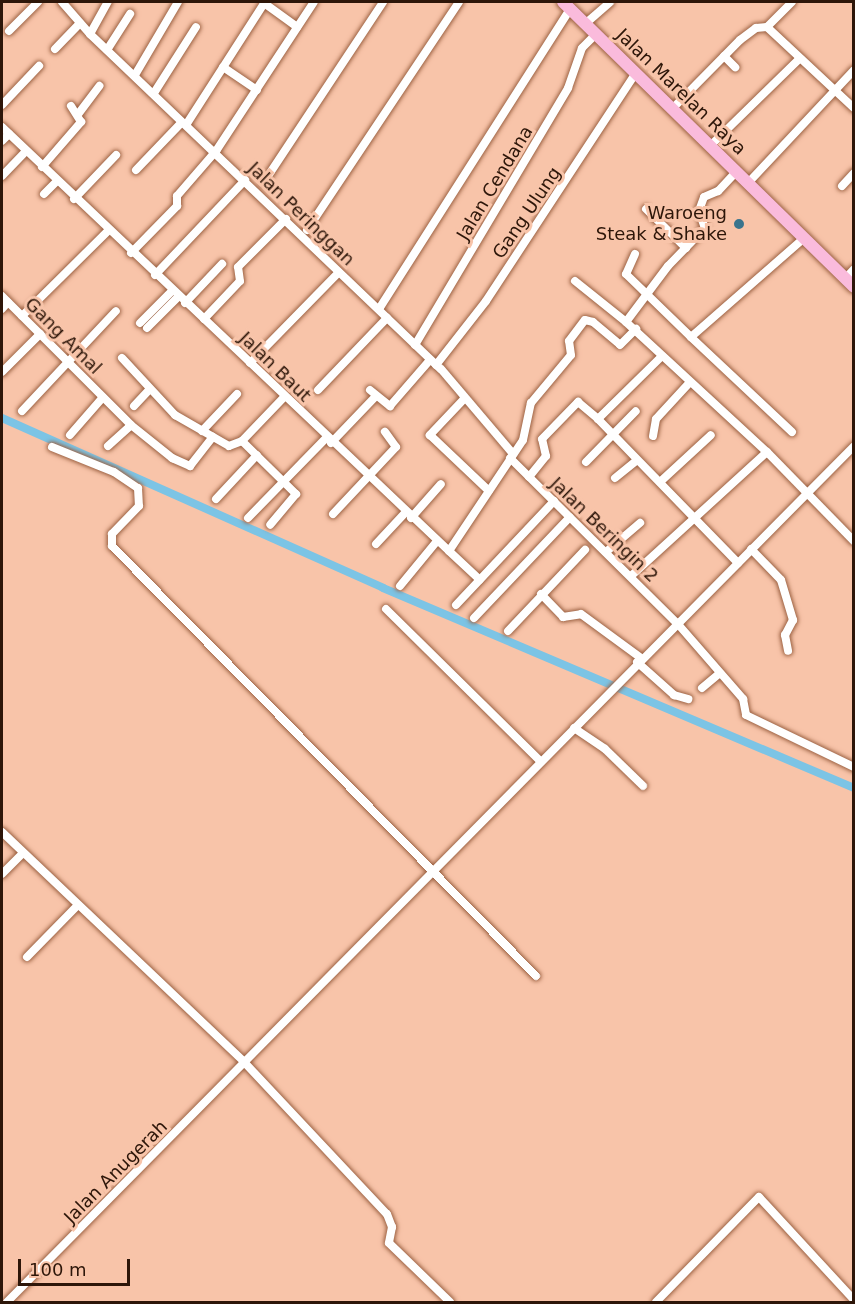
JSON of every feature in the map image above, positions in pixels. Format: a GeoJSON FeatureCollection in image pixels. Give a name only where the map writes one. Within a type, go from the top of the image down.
{"type":"FeatureCollection","features":[{"type":"Feature","properties":{"kind":"main road","name":"Jalan Marelan Raya"},"geometry":{"type":"LineString","coordinates":[[566,5],[804,238],[851,278]]}},
{"type":"Feature","properties":{"kind":"street"},"geometry":{"type":"LineString","coordinates":[[9,31],[38,2]]}},
{"type":"Feature","properties":{"kind":"street","name":"Jalan Peringgan"},"geometry":{"type":"LineString","coordinates":[[62,2],[90,34],[216,151],[433,362],[512,456]]}},
{"type":"Feature","properties":{"kind":"street"},"geometry":{"type":"LineString","coordinates":[[90,34],[108,2]]}},
{"type":"Feature","properties":{"kind":"street"},"geometry":{"type":"LineString","coordinates":[[135,75],[178,2]]}},
{"type":"Feature","properties":{"kind":"street"},"geometry":{"type":"LineString","coordinates":[[136,170],[184,123],[265,2],[297,27]]}},
{"type":"Feature","properties":{"kind":"street"},"geometry":{"type":"LineString","coordinates":[[131,254],[177,206],[177,196],[216,151],[314,2]]}},
{"type":"Feature","properties":{"kind":"street"},"geometry":{"type":"LineString","coordinates":[[264,183],[383,2]]}},
{"type":"Feature","properties":{"kind":"street"},"geometry":{"type":"LineString","coordinates":[[307,230],[459,2]]}},
{"type":"Feature","properties":{"kind":"street"},"geometry":{"type":"LineString","coordinates":[[585,24],[610,2]]}},
{"type":"Feature","properties":{"kind":"street"},"geometry":{"type":"LineString","coordinates":[[672,109],[755,28],[767,27],[792,2]]}},
{"type":"Feature","properties":{"kind":"street"},"geometry":{"type":"LineString","coordinates":[[379,309],[566,5]]}},
{"type":"Feature","properties":{"kind":"street"},"geometry":{"type":"LineString","coordinates":[[107,50],[130,14]]}},
{"type":"Feature","properties":{"kind":"street"},"geometry":{"type":"LineString","coordinates":[[56,49],[80,23]]}},
{"type":"Feature","properties":{"kind":"street"},"geometry":{"type":"LineString","coordinates":[[153,93],[196,27]]}},
{"type":"Feature","properties":{"kind":"street"},"geometry":{"type":"LineString","coordinates":[[767,27],[798,60],[854,108]]}},
{"type":"Feature","properties":{"kind":"street","name":"Jalan Cendana"},"geometry":{"type":"LineString","coordinates":[[415,345],[563,97],[582,48],[596,34]]}},
{"type":"Feature","properties":{"kind":"street"},"geometry":{"type":"LineString","coordinates":[[724,56],[735,67]]}},
{"type":"Feature","properties":{"kind":"street"},"geometry":{"type":"LineString","coordinates":[[710,146],[798,60]]}},
{"type":"Feature","properties":{"kind":"street"},"geometry":{"type":"LineString","coordinates":[[2,105],[39,66]]}},
{"type":"Feature","properties":{"kind":"street"},"geometry":{"type":"LineString","coordinates":[[222,67],[257,90]]}},
{"type":"Feature","properties":{"kind":"street"},"geometry":{"type":"LineString","coordinates":[[748,183],[854,70]]}},
{"type":"Feature","properties":{"kind":"street","name":"Gang Ulung"},"geometry":{"type":"LineString","coordinates":[[329,440],[373,393],[390,406],[433,362],[486,301],[636,73]]}},
{"type":"Feature","properties":{"kind":"street"},"geometry":{"type":"LineString","coordinates":[[79,113],[99,86]]}},
{"type":"Feature","properties":{"kind":"street"},"geometry":{"type":"LineString","coordinates":[[42,167],[81,122],[79,113],[71,106]]}},
{"type":"Feature","properties":{"kind":"street","name":"Jalan Baut"},"geometry":{"type":"LineString","coordinates":[[2,127],[131,254],[176,293],[408,515],[480,580]]}},
{"type":"Feature","properties":{"kind":"street"},"geometry":{"type":"LineString","coordinates":[[2,141],[9,134]]}},
{"type":"Feature","properties":{"kind":"street"},"geometry":{"type":"LineString","coordinates":[[2,176],[26,151]]}},
{"type":"Feature","properties":{"kind":"street"},"geometry":{"type":"LineString","coordinates":[[74,199],[116,154]]}},
{"type":"Feature","properties":{"kind":"street"},"geometry":{"type":"LineString","coordinates":[[627,322],[646,295],[705,228],[699,211],[704,197],[718,190],[736,172]]}},
{"type":"Feature","properties":{"kind":"street"},"geometry":{"type":"LineString","coordinates":[[842,186],[854,173]]}},
{"type":"Feature","properties":{"kind":"street"},"geometry":{"type":"LineString","coordinates":[[155,275],[245,180]]}},
{"type":"Feature","properties":{"kind":"street"},"geometry":{"type":"LineString","coordinates":[[44,194],[56,182]]}},
{"type":"Feature","properties":{"kind":"street"},"geometry":{"type":"LineString","coordinates":[[646,209],[686,248]]}},
{"type":"Feature","properties":{"kind":"street"},"geometry":{"type":"LineString","coordinates":[[204,320],[240,281],[238,267],[286,219]]}},
{"type":"Feature","properties":{"kind":"street"},"geometry":{"type":"LineString","coordinates":[[22,316],[108,231]]}},
{"type":"Feature","properties":{"kind":"street"},"geometry":{"type":"LineString","coordinates":[[691,337],[804,238]]}},
{"type":"Feature","properties":{"kind":"street"},"geometry":{"type":"LineString","coordinates":[[635,254],[626,274],[792,432]]}},
{"type":"Feature","properties":{"kind":"street"},"geometry":{"type":"LineString","coordinates":[[185,303],[222,264]]}},
{"type":"Feature","properties":{"kind":"street"},"geometry":{"type":"LineString","coordinates":[[250,363],[339,272]]}},
{"type":"Feature","properties":{"kind":"street"},"geometry":{"type":"LineString","coordinates":[[575,281],[636,329],[766,452],[854,541]]}},
{"type":"Feature","properties":{"kind":"street"},"geometry":{"type":"LineString","coordinates":[[144,325],[176,293]]}},
{"type":"Feature","properties":{"kind":"street","name":"Gang Amal"},"geometry":{"type":"LineString","coordinates":[[2,296],[131,425],[185,466],[213,437]]}},
{"type":"Feature","properties":{"kind":"street"},"geometry":{"type":"LineString","coordinates":[[2,309],[8,302]]}},
{"type":"Feature","properties":{"kind":"street"},"geometry":{"type":"LineString","coordinates":[[22,411],[116,312]]}},
{"type":"Feature","properties":{"kind":"street"},"geometry":{"type":"LineString","coordinates":[[318,390],[387,318]]}},
{"type":"Feature","properties":{"kind":"street"},"geometry":{"type":"LineString","coordinates":[[449,551],[512,456],[527,429],[531,403],[571,355],[569,340],[585,320],[589,320],[620,345],[636,329]]}},
{"type":"Feature","properties":{"kind":"street"},"geometry":{"type":"LineString","coordinates":[[2,372],[40,334]]}},
{"type":"Feature","properties":{"kind":"street"},"geometry":{"type":"LineString","coordinates":[[598,419],[662,356]]}},
{"type":"Feature","properties":{"kind":"street"},"geometry":{"type":"LineString","coordinates":[[122,358],[175,415],[229,446],[242,441],[284,397]]}},
{"type":"Feature","properties":{"kind":"street"},"geometry":{"type":"LineString","coordinates":[[653,436],[656,419],[690,382]]}},
{"type":"Feature","properties":{"kind":"street"},"geometry":{"type":"LineString","coordinates":[[134,406],[150,389]]}},
{"type":"Feature","properties":{"kind":"street"},"geometry":{"type":"LineString","coordinates":[[202,431],[237,394]]}},
{"type":"Feature","properties":{"kind":"street"},"geometry":{"type":"LineString","coordinates":[[70,435],[103,398]]}},
{"type":"Feature","properties":{"kind":"street"},"geometry":{"type":"LineString","coordinates":[[464,399],[430,435],[489,491]]}},
{"type":"Feature","properties":{"kind":"street"},"geometry":{"type":"LineString","coordinates":[[529,477],[546,456],[542,439],[578,402],[598,419],[738,563]]}},
{"type":"Feature","properties":{"kind":"street"},"geometry":{"type":"LineString","coordinates":[[586,462],[636,411]]}},
{"type":"Feature","properties":{"kind":"street"},"geometry":{"type":"LineString","coordinates":[[108,446],[131,425]]}},
{"type":"Feature","properties":{"kind":"street"},"geometry":{"type":"LineString","coordinates":[[333,514],[396,447],[385,432]]}},
{"type":"Feature","properties":{"kind":"street"},"geometry":{"type":"LineString","coordinates":[[660,483],[711,435]]}},
{"type":"Feature","properties":{"kind":"street"},"geometry":{"type":"LineString","coordinates":[[248,518],[329,440]]}},
{"type":"Feature","properties":{"kind":"street"},"geometry":{"type":"LineString","coordinates":[[242,441],[296,494],[270,525]]}},
{"type":"Feature","properties":{"kind":"street","name":"Jalan Anugerah"},"geometry":{"type":"LineString","coordinates":[[7,1302],[245,1063],[626,673],[738,563],[805,492],[854,446]]}},
{"type":"Feature","properties":{"kind":"street"},"geometry":{"type":"LineString","coordinates":[[52,447],[114,472],[138,488],[139,506],[112,534],[112,546],[536,976]]}},
{"type":"Feature","properties":{"kind":"street"},"geometry":{"type":"LineString","coordinates":[[631,576],[766,452]]}},
{"type":"Feature","properties":{"kind":"street"},"geometry":{"type":"LineString","coordinates":[[216,499],[257,455]]}},
{"type":"Feature","properties":{"kind":"street","name":"Jalan Beringin 2"},"geometry":{"type":"LineString","coordinates":[[512,456],[529,477],[677,623],[743,699],[746,715],[854,767]]}},
{"type":"Feature","properties":{"kind":"street"},"geometry":{"type":"LineString","coordinates":[[615,478],[637,460]]}},
{"type":"Feature","properties":{"kind":"street"},"geometry":{"type":"LineString","coordinates":[[376,544],[441,484]]}},
{"type":"Feature","properties":{"kind":"street"},"geometry":{"type":"LineString","coordinates":[[456,605],[554,501]]}},
{"type":"Feature","properties":{"kind":"street"},"geometry":{"type":"LineString","coordinates":[[474,618],[570,517]]}},
{"type":"Feature","properties":{"kind":"street"},"geometry":{"type":"LineString","coordinates":[[606,552],[640,523]]}},
{"type":"Feature","properties":{"kind":"street"},"geometry":{"type":"LineString","coordinates":[[400,586],[437,541]]}},
{"type":"Feature","properties":{"kind":"street"},"geometry":{"type":"LineString","coordinates":[[751,549],[781,580],[793,620],[785,635],[788,651]]}},
{"type":"Feature","properties":{"kind":"street"},"geometry":{"type":"LineString","coordinates":[[508,631],[585,550]]}},
{"type":"Feature","properties":{"kind":"street"},"geometry":{"type":"LineString","coordinates":[[541,594],[562,616],[581,614],[639,660],[674,695],[688,699]]}},
{"type":"Feature","properties":{"kind":"street"},"geometry":{"type":"LineString","coordinates":[[386,609],[540,761]]}},
{"type":"Feature","properties":{"kind":"street"},"geometry":{"type":"LineString","coordinates":[[702,687],[720,673]]}},
{"type":"Feature","properties":{"kind":"street"},"geometry":{"type":"LineString","coordinates":[[574,728],[605,748],[643,786]]}},
{"type":"Feature","properties":{"kind":"street"},"geometry":{"type":"LineString","coordinates":[[2,832],[77,906],[245,1063],[387,1214],[392,1227],[389,1243],[450,1302]]}},
{"type":"Feature","properties":{"kind":"street"},"geometry":{"type":"LineString","coordinates":[[2,874],[23,853]]}},
{"type":"Feature","properties":{"kind":"street"},"geometry":{"type":"LineString","coordinates":[[27,957],[77,906]]}},
{"type":"Feature","properties":{"kind":"street"},"geometry":{"type":"LineString","coordinates":[[656,1302],[759,1197],[854,1300]]}},
{"type":"Feature","properties":{"kind":"waterway"},"geometry":{"type":"LineString","coordinates":[[2,418],[383,588],[854,788]]}},
{"type":"Feature","properties":{"kind":"place","name":"Waroeng Steak & Shake"},"geometry":{"type":"Point","coordinates":[739,224]}}]}
